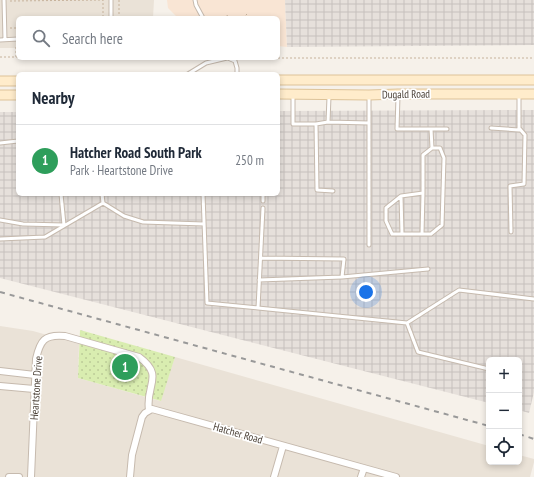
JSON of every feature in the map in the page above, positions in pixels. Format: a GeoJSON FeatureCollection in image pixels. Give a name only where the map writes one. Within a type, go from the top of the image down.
{"type":"FeatureCollection","features":[{"type":"Feature","properties":{"kind":"main road","name":"Dugald Road"},"geometry":{"type":"LineString","coordinates":[[280,80],[534,80]]}},
{"type":"Feature","properties":{"kind":"main road"},"geometry":{"type":"LineString","coordinates":[[0,81],[16,81]]}},
{"type":"Feature","properties":{"kind":"main road"},"geometry":{"type":"LineString","coordinates":[[0,95],[16,94]]}},
{"type":"Feature","properties":{"kind":"main road","name":"Dugald Road"},"geometry":{"type":"LineString","coordinates":[[280,94],[534,94]]}},
{"type":"Feature","properties":{"kind":"street","name":"Heartstone Drive"},"geometry":{"type":"LineString","coordinates":[[31,477],[35,375],[39,348],[42,341],[53,335],[64,336],[139,357],[149,364],[152,370],[153,378],[148,401],[149,410]]}},
{"type":"Feature","properties":{"kind":"street"},"geometry":{"type":"LineString","coordinates":[[0,371],[35,375]]}},
{"type":"Feature","properties":{"kind":"street"},"geometry":{"type":"LineString","coordinates":[[0,386],[34,389]]}},
{"type":"Feature","properties":{"kind":"street"},"geometry":{"type":"LineString","coordinates":[[130,477],[132,455],[142,417],[149,410]]}},
{"type":"Feature","properties":{"kind":"street","name":"Hatcher Road"},"geometry":{"type":"LineString","coordinates":[[149,410],[157,410],[396,477]]}},
{"type":"Feature","properties":{"kind":"street"},"geometry":{"type":"LineString","coordinates":[[274,477],[283,446]]}},
{"type":"Feature","properties":{"kind":"street"},"geometry":{"type":"LineString","coordinates":[[361,477],[364,468]]}},
{"type":"Feature","properties":{"kind":"street"},"geometry":{"type":"LineString","coordinates":[[9,477],[19,477]]}},
{"type":"Feature","properties":{"kind":"lane"},"geometry":{"type":"LineString","coordinates":[[4,0],[5,40]]}},
{"type":"Feature","properties":{"kind":"lane"},"geometry":{"type":"LineString","coordinates":[[111,0],[111,16]]}},
{"type":"Feature","properties":{"kind":"lane"},"geometry":{"type":"LineString","coordinates":[[196,0],[196,5],[202,16]]}},
{"type":"Feature","properties":{"kind":"lane"},"geometry":{"type":"LineString","coordinates":[[0,40],[16,39]]}},
{"type":"Feature","properties":{"kind":"lane"},"geometry":{"type":"LineString","coordinates":[[191,72],[206,63],[219,60]]}},
{"type":"Feature","properties":{"kind":"lane"},"geometry":{"type":"LineString","coordinates":[[232,60],[235,61],[237,72]]}},
{"type":"Feature","properties":{"kind":"lane"},"geometry":{"type":"LineString","coordinates":[[294,94],[293,124],[316,124],[328,122],[369,123]]}},
{"type":"Feature","properties":{"kind":"lane"},"geometry":{"type":"LineString","coordinates":[[328,122],[329,94]]}},
{"type":"Feature","properties":{"kind":"lane"},"geometry":{"type":"LineString","coordinates":[[398,94],[397,129],[447,129]]}},
{"type":"Feature","properties":{"kind":"lane"},"geometry":{"type":"LineString","coordinates":[[510,232],[510,186],[524,184],[525,135],[519,128],[519,94]]}},
{"type":"Feature","properties":{"kind":"lane"},"geometry":{"type":"LineString","coordinates":[[369,95],[369,245]]}},
{"type":"Feature","properties":{"kind":"lane"},"geometry":{"type":"LineString","coordinates":[[316,124],[317,190],[333,191]]}},
{"type":"Feature","properties":{"kind":"lane"},"geometry":{"type":"LineString","coordinates":[[491,128],[519,130],[519,128]]}},
{"type":"Feature","properties":{"kind":"lane"},"geometry":{"type":"LineString","coordinates":[[431,129],[432,148]]}},
{"type":"Feature","properties":{"kind":"lane"},"geometry":{"type":"LineString","coordinates":[[0,143],[16,142]]}},
{"type":"Feature","properties":{"kind":"lane"},"geometry":{"type":"LineString","coordinates":[[422,193],[400,196],[386,208],[386,221],[392,234],[402,234],[422,234],[431,234],[442,225],[444,158],[440,148],[432,148],[422,155],[422,193],[422,234]]}},
{"type":"Feature","properties":{"kind":"lane"},"geometry":{"type":"LineString","coordinates":[[61,196],[64,225]]}},
{"type":"Feature","properties":{"kind":"lane"},"geometry":{"type":"LineString","coordinates":[[102,196],[103,203]]}},
{"type":"Feature","properties":{"kind":"lane"},"geometry":{"type":"LineString","coordinates":[[202,196],[207,303],[406,323],[459,290],[534,299]]}},
{"type":"Feature","properties":{"kind":"lane"},"geometry":{"type":"LineString","coordinates":[[263,196],[263,201]]}},
{"type":"Feature","properties":{"kind":"lane"},"geometry":{"type":"LineString","coordinates":[[400,196],[402,234]]}},
{"type":"Feature","properties":{"kind":"lane"},"geometry":{"type":"LineString","coordinates":[[0,239],[45,237],[103,203]]}},
{"type":"Feature","properties":{"kind":"lane"},"geometry":{"type":"LineString","coordinates":[[103,203],[124,216],[144,222],[204,224]]}},
{"type":"Feature","properties":{"kind":"lane"},"geometry":{"type":"LineString","coordinates":[[258,308],[263,208]]}},
{"type":"Feature","properties":{"kind":"lane"},"geometry":{"type":"LineString","coordinates":[[0,220],[23,224],[64,225]]}},
{"type":"Feature","properties":{"kind":"lane"},"geometry":{"type":"LineString","coordinates":[[261,258],[344,259],[342,277]]}},
{"type":"Feature","properties":{"kind":"lane"},"geometry":{"type":"LineString","coordinates":[[259,280],[342,277],[428,269]]}},
{"type":"Feature","properties":{"kind":"lane"},"geometry":{"type":"LineString","coordinates":[[406,323],[418,352],[486,368]]}},
{"type":"Feature","properties":{"kind":"path"},"geometry":{"type":"LineString","coordinates":[[10,1],[103,0],[103,16]]}},
{"type":"Feature","properties":{"kind":"path"},"geometry":{"type":"LineString","coordinates":[[119,0],[119,16]]}},
{"type":"Feature","properties":{"kind":"path"},"geometry":{"type":"LineString","coordinates":[[10,28],[16,28]]}},
{"type":"Feature","properties":{"kind":"path"},"geometry":{"type":"LineString","coordinates":[[0,57],[16,57]]}},
{"type":"Feature","properties":{"kind":"path"},"geometry":{"type":"LineString","coordinates":[[280,58],[534,58]]}},
{"type":"Feature","properties":{"kind":"shaded area"},"geometry":{"type":"Polygon","coordinates":[[[0,0],[154,0],[153,16],[16,16],[16,48],[0,48],[0,0]]]}},
{"type":"Feature","properties":{"kind":"shaded area"},"geometry":{"type":"Polygon","coordinates":[[[167,0],[285,0],[287,47],[280,46],[280,16],[176,16],[168,8],[167,0]]]}},
{"type":"Feature","properties":{"kind":"shaded area"},"geometry":{"type":"Polygon","coordinates":[[[285,0],[534,0],[534,45],[287,47],[285,0]]]}},
{"type":"Feature","properties":{"kind":"shaded area"},"geometry":{"type":"Polygon","coordinates":[[[534,110],[534,392],[529,413],[522,411],[522,357],[486,357],[486,402],[0,278],[0,112],[16,112],[16,196],[280,196],[280,111],[534,110]]]}},
{"type":"Feature","properties":{"kind":"shaded area"},"geometry":{"type":"Polygon","coordinates":[[[0,326],[33,331],[79,344],[78,378],[160,401],[175,357],[486,445],[486,465],[522,465],[522,456],[534,459],[530,477],[0,477],[0,326]]]}},
{"type":"Feature","properties":{"kind":"green space"},"geometry":{"type":"Polygon","coordinates":[[[80,330],[175,357],[161,401],[78,378],[80,330]]]}},
{"type":"Feature","properties":{"kind":"railway"},"geometry":{"type":"LineString","coordinates":[[0,292],[486,425]]}},
{"type":"Feature","properties":{"kind":"railway"},"geometry":{"type":"LineString","coordinates":[[522,435],[534,439]]}},
{"type":"Feature","properties":{"kind":"place","name":"Hatcher Road South Park"},"geometry":{"type":"Point","coordinates":[125,367]}}]}
